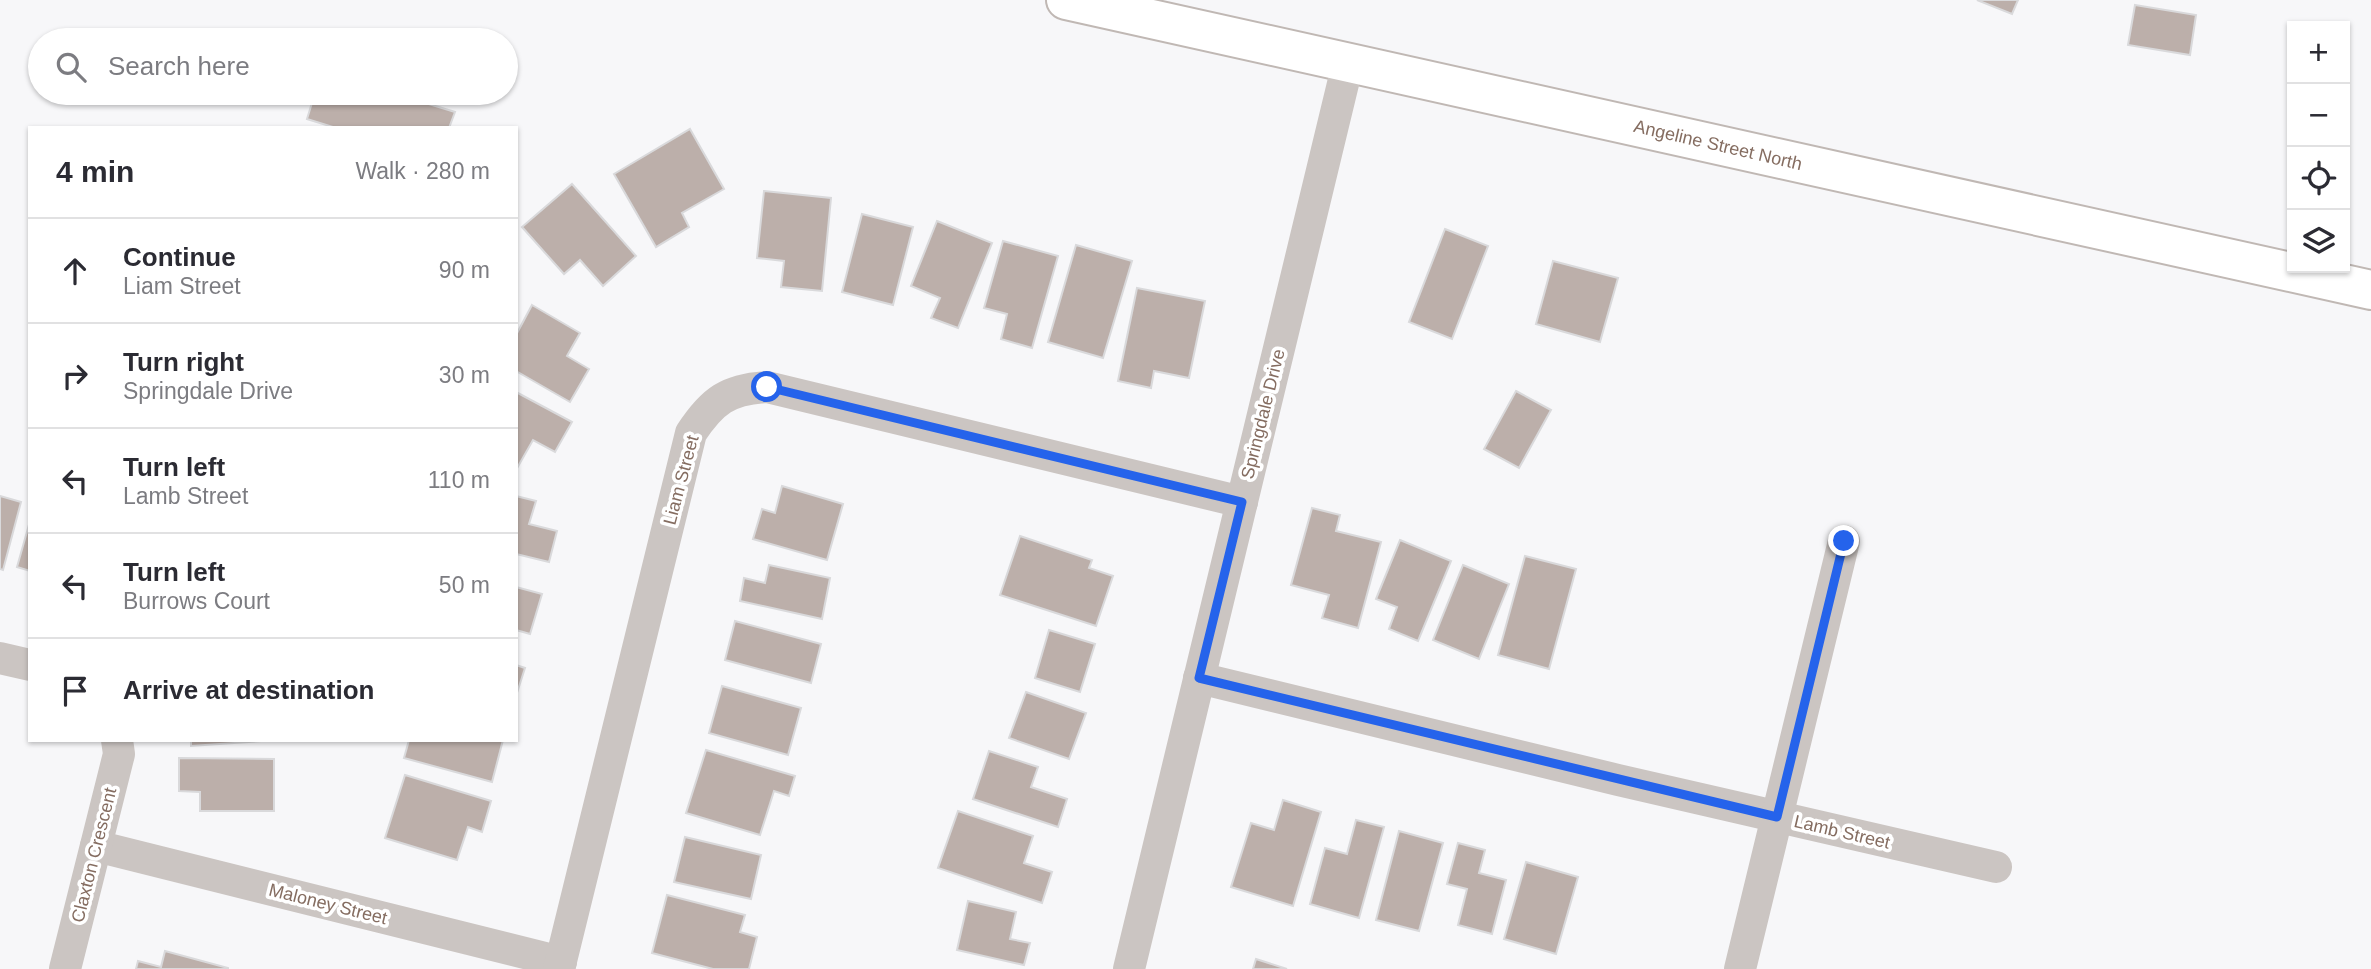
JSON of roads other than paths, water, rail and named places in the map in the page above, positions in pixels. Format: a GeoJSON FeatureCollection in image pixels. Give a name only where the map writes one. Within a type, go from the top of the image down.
{"type":"FeatureCollection","features":[{"type":"Feature","properties":{"kind":"main road","name":"Angeline Street North"},"geometry":{"type":"LineString","coordinates":[[1066,0],[2371,290]]}},
{"type":"Feature","properties":{"kind":"street","name":"Springdale Drive"},"geometry":{"type":"LineString","coordinates":[[1129,969],[1348,63]]}},
{"type":"Feature","properties":{"kind":"street","name":"Liam Street"},"geometry":{"type":"LineString","coordinates":[[560,965],[691,433],[705,412],[723,397],[744,388],[767,387],[1242,502]]}},
{"type":"Feature","properties":{"kind":"street"},"geometry":{"type":"LineString","coordinates":[[1740,969],[1844,541]]}},
{"type":"Feature","properties":{"kind":"street"},"geometry":{"type":"LineString","coordinates":[[0,658],[28,665]]}},
{"type":"Feature","properties":{"kind":"street","name":"Lamb Street"},"geometry":{"type":"LineString","coordinates":[[1199,678],[1996,867]]}},
{"type":"Feature","properties":{"kind":"street","name":"Claxton Crescent"},"geometry":{"type":"LineString","coordinates":[[65,969],[119,754],[117,742]]}},
{"type":"Feature","properties":{"kind":"street","name":"Maloney Street"},"geometry":{"type":"LineString","coordinates":[[96,846],[560,965]]}}]}
